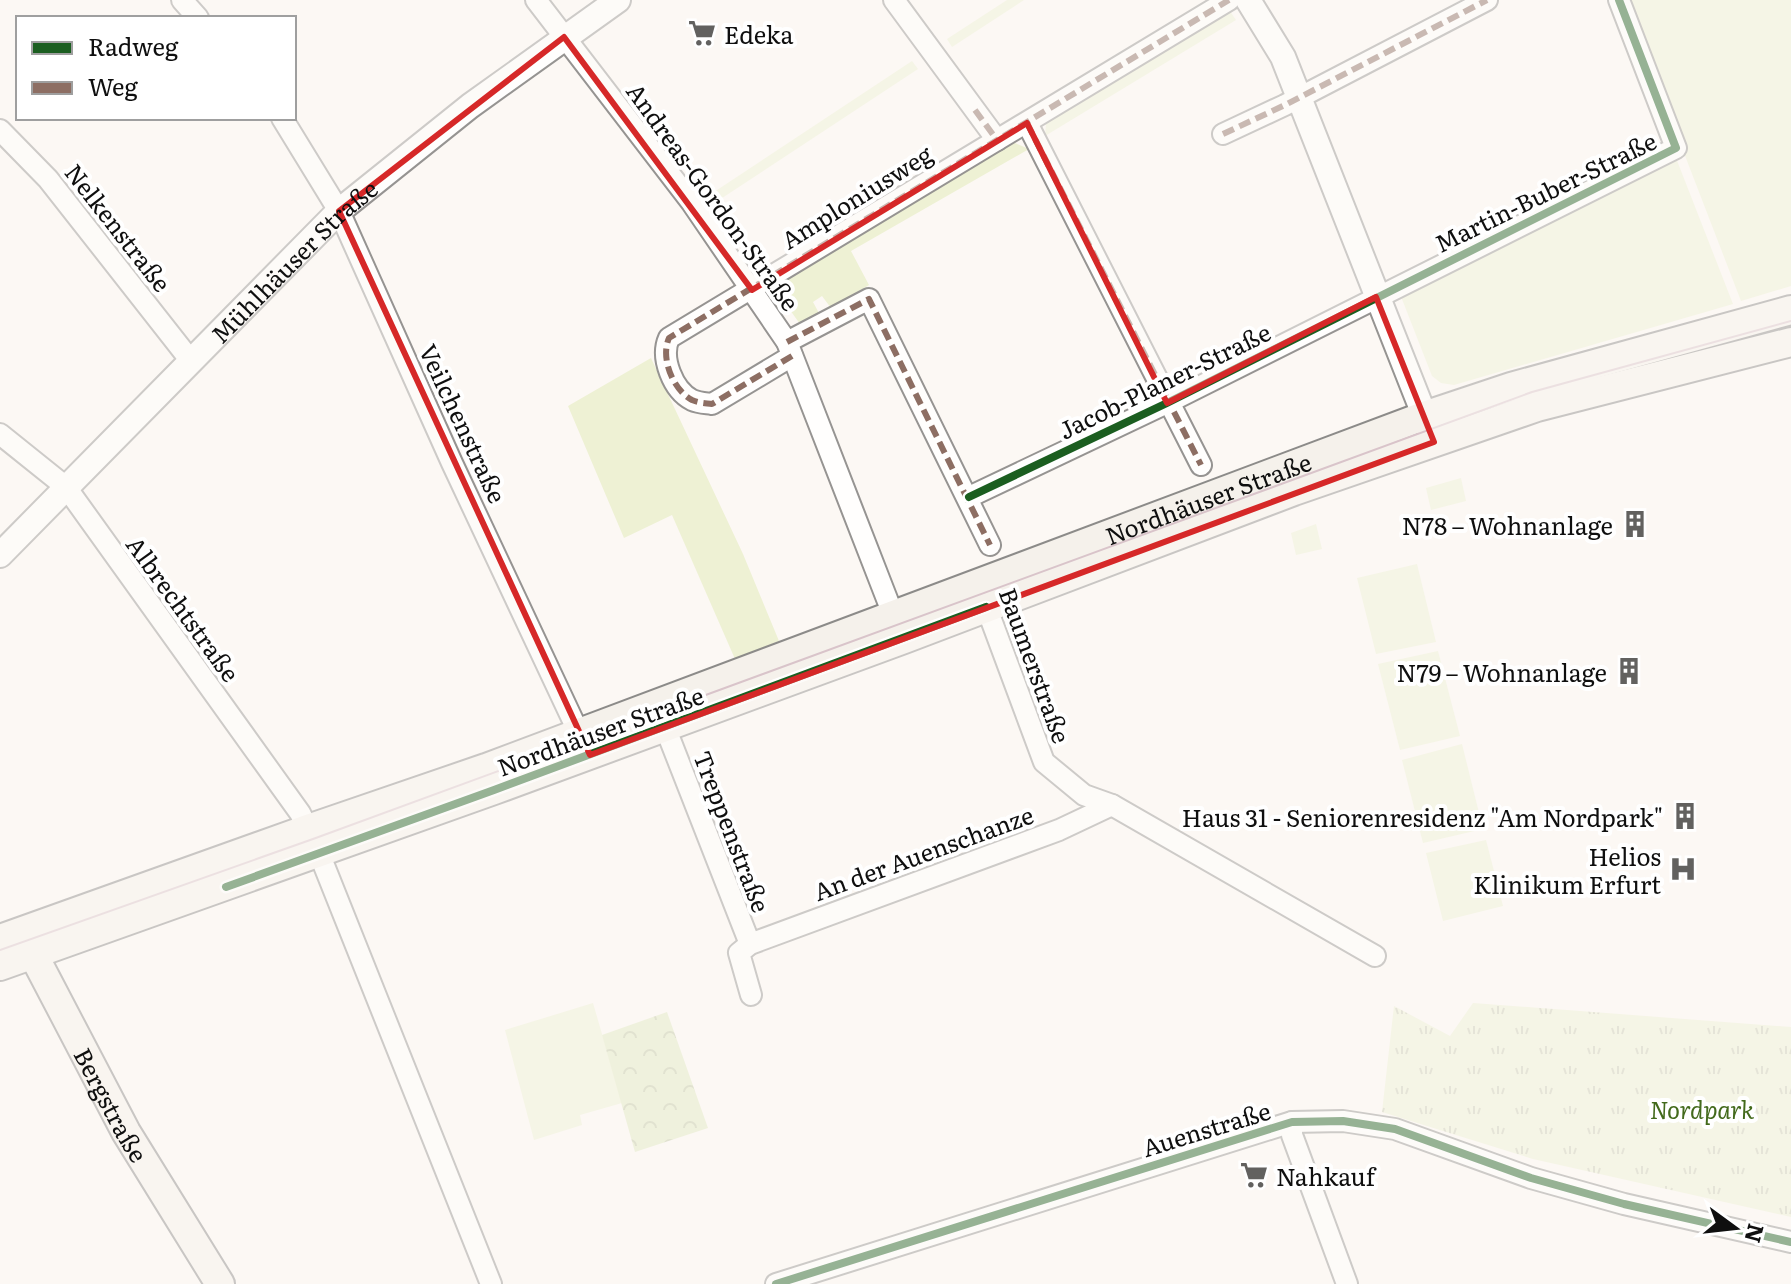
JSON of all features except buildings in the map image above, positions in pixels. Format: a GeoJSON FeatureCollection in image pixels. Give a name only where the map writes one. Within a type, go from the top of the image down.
{"type":"FeatureCollection","features":[{"type":"Feature","properties":{"kind":"main road","name":"Nordhäuser Straße"},"geometry":{"type":"LineString","coordinates":[[585,744],[665,727],[1424,416],[1511,387],[1791,310]]}},
{"type":"Feature","properties":{"kind":"main road","name":"Nordhäuser Straße"},"geometry":{"type":"LineString","coordinates":[[0,966],[313,841],[585,744],[894,617],[982,596],[1537,407],[1791,342]]}},
{"type":"Feature","properties":{"kind":"main road","name":"Nordhäuser Straße"},"geometry":{"type":"LineString","coordinates":[[4,935],[313,841]]}},
{"type":"Feature","properties":{"kind":"main road","name":"Bergstraße"},"geometry":{"type":"LineString","coordinates":[[4,935],[33,954],[126,1132],[220,1284]]}},
{"type":"Feature","properties":{"kind":"street"},"geometry":{"type":"LineString","coordinates":[[182,0],[196,16]]}},
{"type":"Feature","properties":{"kind":"street","name":"Andreas-Gordon-Straße"},"geometry":{"type":"LineString","coordinates":[[536,0],[692,203],[790,349],[894,617]]}},
{"type":"Feature","properties":{"kind":"street","name":"Mühlhäuser Straße"},"geometry":{"type":"LineString","coordinates":[[0,555],[339,211],[449,122],[618,0]]}},
{"type":"Feature","properties":{"kind":"street"},"geometry":{"type":"LineString","coordinates":[[894,0],[997,140]]}},
{"type":"Feature","properties":{"kind":"street","name":"Amploniusweg"},"geometry":{"type":"LineString","coordinates":[[969,497],[869,299],[712,404],[696,403],[684,395],[676,384],[665,356],[669,338],[1229,0]]}},
{"type":"Feature","properties":{"kind":"street"},"geometry":{"type":"LineString","coordinates":[[1248,0],[1273,38],[1300,97],[1434,442]]}},
{"type":"Feature","properties":{"kind":"street"},"geometry":{"type":"LineString","coordinates":[[1223,134],[1487,0]]}},
{"type":"Feature","properties":{"kind":"street","name":"Martin-Buber-Straße"},"geometry":{"type":"LineString","coordinates":[[1376,297],[1676,148],[1619,0]]}},
{"type":"Feature","properties":{"kind":"street","name":"Veilchenstraße"},"geometry":{"type":"LineString","coordinates":[[283,120],[339,211],[452,463],[585,744]]}},
{"type":"Feature","properties":{"kind":"street"},"geometry":{"type":"LineString","coordinates":[[1027,123],[1201,465]]}},
{"type":"Feature","properties":{"kind":"street","name":"Nelkenstraße"},"geometry":{"type":"LineString","coordinates":[[0,130],[48,179],[191,361]]}},
{"type":"Feature","properties":{"kind":"street","name":"Jacob-Planer-Straße"},"geometry":{"type":"LineString","coordinates":[[969,497],[1167,403],[1376,297]]}},
{"type":"Feature","properties":{"kind":"street","name":"Albrechtstraße"},"geometry":{"type":"LineString","coordinates":[[0,434],[66,487],[292,801],[313,841],[491,1284]]}},
{"type":"Feature","properties":{"kind":"street"},"geometry":{"type":"LineString","coordinates":[[969,497],[990,545]]}},
{"type":"Feature","properties":{"kind":"street","name":"Baumerstraße"},"geometry":{"type":"LineString","coordinates":[[982,596],[1044,762],[1084,795],[1112,805],[1375,956]]}},
{"type":"Feature","properties":{"kind":"street","name":"Treppenstraße"},"geometry":{"type":"LineString","coordinates":[[665,727],[750,944],[739,953],[751,995]]}},
{"type":"Feature","properties":{"kind":"street","name":"An der Auenschanze"},"geometry":{"type":"LineString","coordinates":[[750,944],[1059,830],[1112,805]]}},
{"type":"Feature","properties":{"kind":"street","name":"Auenstraße"},"geometry":{"type":"LineString","coordinates":[[776,1284],[839,1274],[1292,1122],[1343,1121],[1395,1129],[1544,1182],[1624,1204],[1791,1242]]}},
{"type":"Feature","properties":{"kind":"street"},"geometry":{"type":"LineString","coordinates":[[1292,1122],[1292,1135],[1347,1284]]}},
{"type":"Feature","properties":{"kind":"highlighted area"},"geometry":{"type":"Polygon","coordinates":[[[564,37],[752,290],[1027,123],[1167,403],[1376,297],[1434,442],[590,755],[339,211],[564,37]]]}},
{"type":"Feature","properties":{"kind":"green space"},"geometry":{"type":"Polygon","coordinates":[[[1007,0],[1024,0],[952,47],[947,39],[1007,0]]]}},
{"type":"Feature","properties":{"kind":"green space"},"geometry":{"type":"Polygon","coordinates":[[[1625,0],[1791,0],[1791,286],[1741,301],[1625,0]]]}},
{"type":"Feature","properties":{"kind":"green space"},"geometry":{"type":"Polygon","coordinates":[[[1229,10],[1236,20],[1045,136],[1046,124],[1051,117],[1229,10]]]}},
{"type":"Feature","properties":{"kind":"green space"},"geometry":{"type":"Polygon","coordinates":[[[912,61],[918,69],[713,204],[708,196],[912,61]]]}},
{"type":"Feature","properties":{"kind":"green space"},"geometry":{"type":"Polygon","coordinates":[[[1015,143],[1029,149],[851,251],[869,285],[831,308],[822,296],[813,302],[820,315],[800,324],[775,289],[777,282],[1015,143]]]}},
{"type":"Feature","properties":{"kind":"green space"},"geometry":{"type":"Polygon","coordinates":[[[1676,158],[1733,304],[1454,385],[1441,383],[1432,376],[1400,294],[1676,158]]]}},
{"type":"Feature","properties":{"kind":"green space"},"geometry":{"type":"Polygon","coordinates":[[[651,358],[743,554],[779,641],[735,659],[672,515],[624,538],[568,406],[651,358]]]}},
{"type":"Feature","properties":{"kind":"green space"},"geometry":{"type":"Polygon","coordinates":[[[1461,478],[1466,501],[1431,510],[1426,488],[1461,478]]]}},
{"type":"Feature","properties":{"kind":"green space"},"geometry":{"type":"Polygon","coordinates":[[[1316,524],[1322,549],[1296,555],[1291,533],[1316,524]]]}},
{"type":"Feature","properties":{"kind":"green space"},"geometry":{"type":"Polygon","coordinates":[[[1417,564],[1436,642],[1376,654],[1357,578],[1417,564]]]}},
{"type":"Feature","properties":{"kind":"green space"},"geometry":{"type":"Polygon","coordinates":[[[1438,651],[1460,736],[1400,750],[1378,664],[1438,651]]]}},
{"type":"Feature","properties":{"kind":"green space"},"geometry":{"type":"Polygon","coordinates":[[[1462,744],[1483,829],[1423,843],[1402,760],[1462,744]]]}},
{"type":"Feature","properties":{"kind":"green space"},"geometry":{"type":"Polygon","coordinates":[[[1486,840],[1503,906],[1443,921],[1426,853],[1486,840]]]}},
{"type":"Feature","properties":{"kind":"green space"},"geometry":{"type":"Polygon","coordinates":[[[593,1003],[622,1103],[580,1115],[582,1125],[534,1140],[505,1030],[593,1003]]]}},
{"type":"Feature","properties":{"kind":"green space","name":"Nordpark"},"geometry":{"type":"Polygon","coordinates":[[[1473,1003],[1791,1027],[1791,1217],[1533,1159],[1382,1112],[1394,1006],[1450,1036],[1473,1003]]]}},
{"type":"Feature","properties":{"kind":"green space"},"geometry":{"type":"Polygon","coordinates":[[[667,1012],[708,1128],[635,1152],[602,1035],[667,1012]]]}},
{"type":"Feature","properties":{"kind":"tram line"},"geometry":{"type":"LineString","coordinates":[[0,950],[313,839],[1532,392],[1791,321]]}},
{"type":"Feature","properties":{"kind":"marked path"},"geometry":{"type":"LineString","coordinates":[[792,356],[712,404],[692,400],[679,389],[670,373],[666,355],[669,338],[1229,0]]}},
{"type":"Feature","properties":{"kind":"marked path"},"geometry":{"type":"LineString","coordinates":[[1223,134],[1487,0]]}},
{"type":"Feature","properties":{"kind":"marked path"},"geometry":{"type":"LineString","coordinates":[[975,110],[997,140]]}},
{"type":"Feature","properties":{"kind":"marked path"},"geometry":{"type":"LineString","coordinates":[[1027,123],[1201,465]]}},
{"type":"Feature","properties":{"kind":"marked path"},"geometry":{"type":"LineString","coordinates":[[787,342],[869,299],[990,545]]}},
{"type":"Feature","properties":{"kind":"cycle path"},"geometry":{"type":"LineString","coordinates":[[969,497],[1167,403],[1676,148],[1619,0]]}},
{"type":"Feature","properties":{"kind":"cycle path"},"geometry":{"type":"LineString","coordinates":[[226,887],[986,607]]}},
{"type":"Feature","properties":{"kind":"cycle path"},"geometry":{"type":"LineString","coordinates":[[776,1284],[1292,1122],[1343,1121],[1395,1129],[1531,1178],[1624,1204],[1791,1242]]}},
{"type":"Feature","properties":{"kind":"place","name":"Edeka"},"geometry":{"type":"Point","coordinates":[702,33]}},
{"type":"Feature","properties":{"kind":"place","name":"N78 – Wohnanlage"},"geometry":{"type":"Point","coordinates":[1635,524]}},
{"type":"Feature","properties":{"kind":"place","name":"N79 – Wohnanlage"},"geometry":{"type":"Point","coordinates":[1629,671]}},
{"type":"Feature","properties":{"kind":"place","name":"Haus 31 - Seniorenresidenz \"Am Nordpark\""},"geometry":{"type":"Point","coordinates":[1685,816]}},
{"type":"Feature","properties":{"kind":"place","name":"Helios Klinikum Erfurt"},"geometry":{"type":"Point","coordinates":[1683,869]}},
{"type":"Feature","properties":{"kind":"place","name":"Nahkauf"},"geometry":{"type":"Point","coordinates":[1254,1175]}}]}
